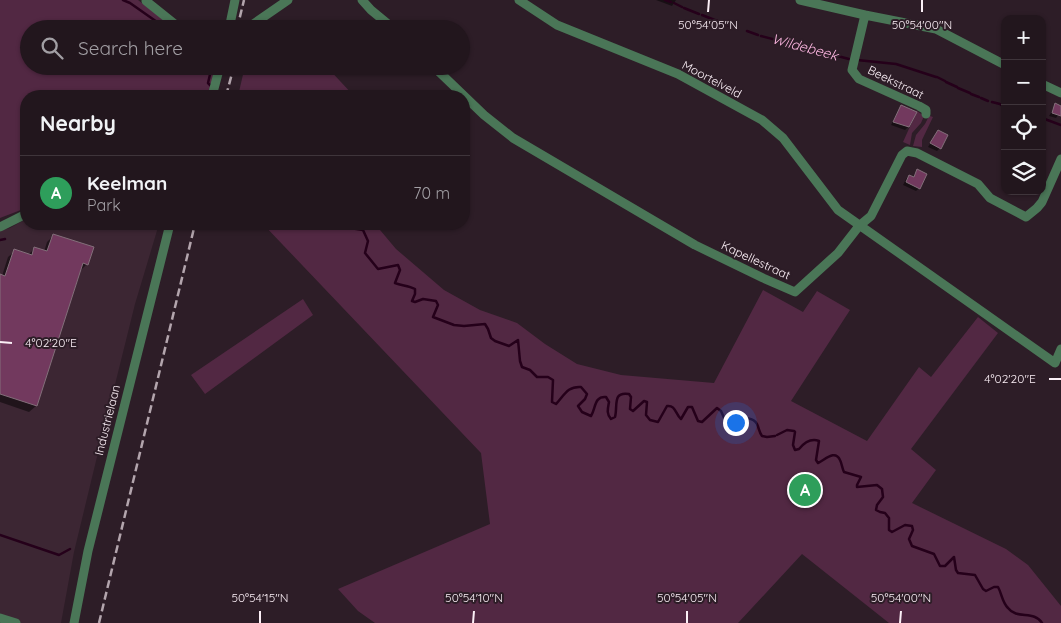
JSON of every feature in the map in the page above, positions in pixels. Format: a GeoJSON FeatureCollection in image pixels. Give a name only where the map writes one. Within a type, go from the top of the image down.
{"type":"FeatureCollection","features":[{"type":"Feature","properties":{"kind":"street"},"geometry":{"type":"LineString","coordinates":[[231,20],[235,0]]}},
{"type":"Feature","properties":{"kind":"street"},"geometry":{"type":"LineString","coordinates":[[259,20],[288,0]]}},
{"type":"Feature","properties":{"kind":"street"},"geometry":{"type":"LineString","coordinates":[[362,0],[383,20]]}},
{"type":"Feature","properties":{"kind":"street","name":"Moortelveld"},"geometry":{"type":"LineString","coordinates":[[519,0],[557,25],[678,74],[762,120],[783,138],[838,210],[859,226]]}},
{"type":"Feature","properties":{"kind":"street"},"geometry":{"type":"LineString","coordinates":[[800,0],[936,29],[1001,63]]}},
{"type":"Feature","properties":{"kind":"street"},"geometry":{"type":"LineString","coordinates":[[840,9],[845,0]]}},
{"type":"Feature","properties":{"kind":"street"},"geometry":{"type":"LineString","coordinates":[[146,1],[170,20]]}},
{"type":"Feature","properties":{"kind":"street","name":"Beekstraat"},"geometry":{"type":"LineString","coordinates":[[865,15],[852,70],[859,79],[919,106],[926,110],[926,114]]}},
{"type":"Feature","properties":{"kind":"street"},"geometry":{"type":"LineString","coordinates":[[214,90],[218,75]]}},
{"type":"Feature","properties":{"kind":"street","name":"Kapellestraat"},"geometry":{"type":"LineString","coordinates":[[442,75],[458,90]]}},
{"type":"Feature","properties":{"kind":"street"},"geometry":{"type":"LineString","coordinates":[[1046,86],[1061,93]]}},
{"type":"Feature","properties":{"kind":"street","name":"Kapellestraat"},"geometry":{"type":"LineString","coordinates":[[470,102],[513,138],[695,244],[762,278],[795,292],[838,253],[859,226]]}},
{"type":"Feature","properties":{"kind":"street"},"geometry":{"type":"LineString","coordinates":[[1061,159],[1042,202],[1026,217],[990,198],[978,184],[917,153],[907,152],[902,155],[871,216],[859,226],[1055,363],[1061,350]]}},
{"type":"Feature","properties":{"kind":"street"},"geometry":{"type":"LineString","coordinates":[[0,227],[20,217]]}},
{"type":"Feature","properties":{"kind":"street","name":"Industrielaan"},"geometry":{"type":"LineString","coordinates":[[74,623],[88,551],[168,230]]}},
{"type":"Feature","properties":{"kind":"street"},"geometry":{"type":"LineString","coordinates":[[0,618],[16,623]]}},
{"type":"Feature","properties":{"kind":"shaded area"},"geometry":{"type":"Polygon","coordinates":[[[0,0],[138,0],[164,20],[20,20],[20,75],[215,75],[211,90],[20,90],[20,210],[0,218],[0,0]]]}},
{"type":"Feature","properties":{"kind":"shaded area"},"geometry":{"type":"Polygon","coordinates":[[[243,75],[334,75],[348,90],[239,90],[243,75]]]}},
{"type":"Feature","properties":{"kind":"shaded area"},"geometry":{"type":"Polygon","coordinates":[[[917,111],[924,116],[921,123],[912,133],[910,145],[903,142],[917,111]]]}},
{"type":"Feature","properties":{"kind":"shaded area"},"geometry":{"type":"Polygon","coordinates":[[[930,114],[933,117],[922,140],[922,147],[913,146],[916,135],[930,114]]]}},
{"type":"Feature","properties":{"kind":"shaded area"},"geometry":{"type":"Polygon","coordinates":[[[20,222],[20,230],[157,230],[135,304],[96,461],[74,552],[61,623],[0,623],[0,231],[20,222]]]}},
{"type":"Feature","properties":{"kind":"shaded area"},"geometry":{"type":"Polygon","coordinates":[[[269,230],[380,230],[396,249],[444,290],[480,310],[517,323],[545,344],[577,364],[621,375],[714,383],[763,290],[803,312],[817,291],[850,310],[791,401],[867,441],[919,367],[931,377],[978,317],[998,333],[911,449],[936,470],[912,503],[1006,549],[1028,565],[1061,606],[1061,623],[889,623],[802,554],[738,623],[375,623],[358,611],[338,589],[490,524],[481,453],[269,230]]]}},
{"type":"Feature","properties":{"kind":"shaded area"},"geometry":{"type":"Polygon","coordinates":[[[303,299],[313,315],[205,394],[191,375],[303,299]]]}},
{"type":"Feature","properties":{"kind":"building"},"geometry":{"type":"Polygon","coordinates":[[[1055,103],[1061,106],[1061,116],[1052,113],[1055,103]]]}},
{"type":"Feature","properties":{"kind":"building"},"geometry":{"type":"Polygon","coordinates":[[[901,105],[917,112],[909,127],[893,122],[901,105]]]}},
{"type":"Feature","properties":{"kind":"building"},"geometry":{"type":"Polygon","coordinates":[[[938,130],[948,135],[941,149],[930,143],[938,130]]]}},
{"type":"Feature","properties":{"kind":"building"},"geometry":{"type":"Polygon","coordinates":[[[917,169],[927,174],[920,189],[906,182],[909,175],[914,177],[917,169]]]}},
{"type":"Feature","properties":{"kind":"building"},"geometry":{"type":"Polygon","coordinates":[[[53,234],[94,247],[88,265],[83,263],[37,406],[0,394],[0,274],[5,276],[14,249],[32,255],[34,247],[47,251],[53,234]]]}},
{"type":"Feature","properties":{"kind":"waterway"},"geometry":{"type":"LineString","coordinates":[[123,0],[154,20]]}},
{"type":"Feature","properties":{"kind":"waterway","name":"Wildebeek"},"geometry":{"type":"LineString","coordinates":[[665,0],[671,2]]}},
{"type":"Feature","properties":{"kind":"waterway","name":"Wildebeek"},"geometry":{"type":"LineString","coordinates":[[674,3],[682,7]]}},
{"type":"Feature","properties":{"kind":"waterway","name":"Wildebeek"},"geometry":{"type":"LineString","coordinates":[[684,8],[699,14]]}},
{"type":"Feature","properties":{"kind":"waterway","name":"Wildebeek"},"geometry":{"type":"LineString","coordinates":[[702,15],[730,26]]}},
{"type":"Feature","properties":{"kind":"waterway","name":"Wildebeek"},"geometry":{"type":"LineString","coordinates":[[747,31],[758,35]]}},
{"type":"Feature","properties":{"kind":"waterway","name":"Wildebeek"},"geometry":{"type":"LineString","coordinates":[[761,36],[849,59]]}},
{"type":"Feature","properties":{"kind":"waterway","name":"Wildebeek"},"geometry":{"type":"LineString","coordinates":[[857,60],[896,64],[936,77]]}},
{"type":"Feature","properties":{"kind":"waterway"},"geometry":{"type":"LineString","coordinates":[[210,75],[208,83],[211,86]]}},
{"type":"Feature","properties":{"kind":"waterway","name":"Wildebeek"},"geometry":{"type":"LineString","coordinates":[[937,77],[945,81]]}},
{"type":"Feature","properties":{"kind":"waterway","name":"Wildebeek"},"geometry":{"type":"LineString","coordinates":[[946,82],[957,87]]}},
{"type":"Feature","properties":{"kind":"waterway","name":"Wildebeek"},"geometry":{"type":"LineString","coordinates":[[958,88],[970,93]]}},
{"type":"Feature","properties":{"kind":"waterway","name":"Wildebeek"},"geometry":{"type":"LineString","coordinates":[[971,94],[979,97]]}},
{"type":"Feature","properties":{"kind":"waterway","name":"Wildebeek"},"geometry":{"type":"LineString","coordinates":[[981,98],[988,101]]}},
{"type":"Feature","properties":{"kind":"waterway","name":"Wildebeek"},"geometry":{"type":"LineString","coordinates":[[992,102],[1000,104]]}},
{"type":"Feature","properties":{"kind":"waterway","name":"Wildebeek"},"geometry":{"type":"LineString","coordinates":[[1046,119],[1061,125]]}},
{"type":"Feature","properties":{"kind":"waterway"},"geometry":{"type":"LineString","coordinates":[[363,230],[368,241],[365,253],[378,269],[398,265],[400,270],[395,283],[415,289],[412,301],[415,302],[423,299],[436,301],[438,305],[433,317],[454,325],[485,324],[491,338],[509,346],[518,340],[522,367],[530,370],[537,377],[548,377],[553,380],[552,402],[556,404],[569,390],[581,387],[587,394],[578,406],[582,412],[591,416],[597,400],[606,397],[609,402],[608,413],[611,419],[615,417],[618,397],[629,394],[631,397],[630,409],[633,411],[644,401],[647,402],[646,415],[650,420],[658,422],[667,406],[670,406],[674,408],[681,419],[688,407],[692,407],[698,421],[702,422],[717,408],[721,411],[725,420],[751,419],[757,424],[762,436],[775,436]]}},
{"type":"Feature","properties":{"kind":"waterway"},"geometry":{"type":"LineString","coordinates":[[0,240],[5,239]]}},
{"type":"Feature","properties":{"kind":"waterway"},"geometry":{"type":"LineString","coordinates":[[777,435],[787,430],[794,431],[793,445],[795,450],[810,441],[819,441],[816,460],[818,463],[835,455],[840,460],[844,472],[861,477],[857,487],[877,485],[882,489],[883,497],[876,510],[885,513],[889,518],[889,530],[892,532],[905,525],[912,526],[913,530],[909,539],[912,546],[934,554],[940,566],[945,566],[954,557],[958,573],[975,575],[986,591],[998,587],[1004,603],[1012,612],[1035,617],[1042,623]]}},
{"type":"Feature","properties":{"kind":"waterway"},"geometry":{"type":"LineString","coordinates":[[0,535],[59,555],[70,549]]}},
{"type":"Feature","properties":{"kind":"railway"},"geometry":{"type":"LineString","coordinates":[[239,20],[244,0]]}},
{"type":"Feature","properties":{"kind":"railway"},"geometry":{"type":"LineString","coordinates":[[228,90],[232,75]]}},
{"type":"Feature","properties":{"kind":"railway"},"geometry":{"type":"LineString","coordinates":[[99,623],[194,230]]}},
{"type":"Feature","properties":{"kind":"place","name":"Keelman"},"geometry":{"type":"Point","coordinates":[805,490]}}]}
